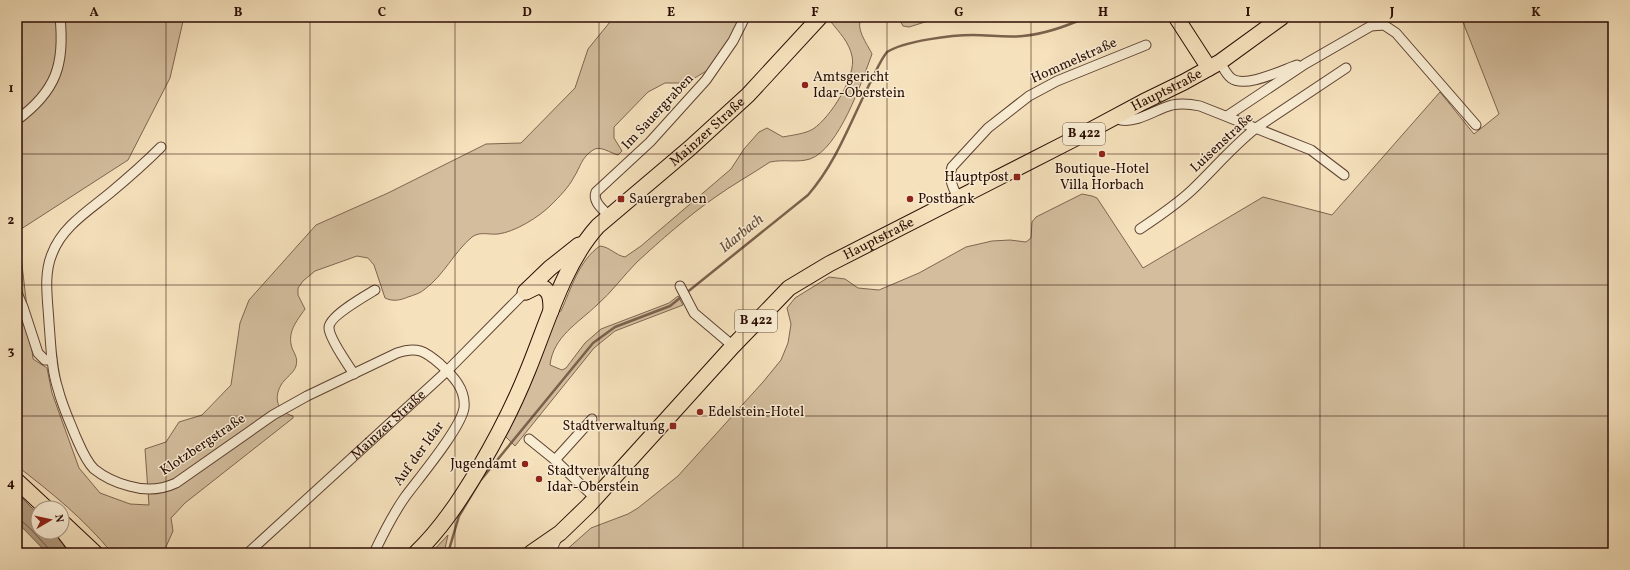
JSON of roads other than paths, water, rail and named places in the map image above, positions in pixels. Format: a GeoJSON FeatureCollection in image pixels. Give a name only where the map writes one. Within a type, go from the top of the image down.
{"type":"FeatureCollection","features":[{"type":"Feature","properties":{"kind":"main road","name":"Mainzer Straße"},"geometry":{"type":"LineString","coordinates":[[587,238],[609,216],[690,148],[748,95],[820,17]]}},
{"type":"Feature","properties":{"kind":"main road"},"geometry":{"type":"LineString","coordinates":[[1176,17],[1190,38],[1214,65]]}},
{"type":"Feature","properties":{"kind":"main road","name":"Hauptstraße"},"geometry":{"type":"LineString","coordinates":[[560,533],[595,498],[779,297],[797,283],[829,264],[1214,65],[1282,17]]}},
{"type":"Feature","properties":{"kind":"main road"},"geometry":{"type":"LineString","coordinates":[[525,292],[550,268],[587,238]]}},
{"type":"Feature","properties":{"kind":"main road"},"geometry":{"type":"LineString","coordinates":[[416,553],[434,534],[454,507],[500,433],[519,393],[551,311],[575,257],[587,238]]}},
{"type":"Feature","properties":{"kind":"main road"},"geometry":{"type":"LineString","coordinates":[[525,292],[538,286],[544,288],[550,297],[551,311]]}},
{"type":"Feature","properties":{"kind":"main road"},"geometry":{"type":"LineString","coordinates":[[17,481],[37,500]]}},
{"type":"Feature","properties":{"kind":"main road"},"geometry":{"type":"LineString","coordinates":[[70,530],[95,553]]}},
{"type":"Feature","properties":{"kind":"main road","name":"B 422"},"geometry":{"type":"LineString","coordinates":[[531,553],[560,533]]}},
{"type":"Feature","properties":{"kind":"main road"},"geometry":{"type":"LineString","coordinates":[[70,540],[80,553]]}},
{"type":"Feature","properties":{"kind":"street"},"geometry":{"type":"LineString","coordinates":[[17,120],[38,103],[58,69],[62,49],[60,17]]}},
{"type":"Feature","properties":{"kind":"street","name":"Im Sauergraben"},"geometry":{"type":"LineString","coordinates":[[609,216],[595,200],[596,192],[650,142],[706,80],[734,41],[745,17]]}},
{"type":"Feature","properties":{"kind":"street"},"geometry":{"type":"LineString","coordinates":[[1227,116],[1305,64],[1371,26],[1384,25],[1396,33],[1476,125]]}},
{"type":"Feature","properties":{"kind":"street","name":"Hommelstraße"},"geometry":{"type":"LineString","coordinates":[[958,198],[951,181],[950,174],[952,167],[988,128],[1013,107],[1029,96],[1058,81],[1146,45]]}},
{"type":"Feature","properties":{"kind":"street"},"geometry":{"type":"LineString","coordinates":[[1214,65],[1235,80],[1245,81],[1257,79],[1305,64]]}},
{"type":"Feature","properties":{"kind":"street","name":"Luisenstraße"},"geometry":{"type":"LineString","coordinates":[[1140,229],[1175,205],[1256,128],[1346,68]]}},
{"type":"Feature","properties":{"kind":"street"},"geometry":{"type":"LineString","coordinates":[[1117,116],[1121,120],[1129,120],[1172,105],[1185,104],[1200,106],[1311,150],[1344,175]]}},
{"type":"Feature","properties":{"kind":"street","name":"Klotzbergstraße"},"geometry":{"type":"LineString","coordinates":[[162,146],[144,164],[67,230],[57,244],[48,266],[47,281],[52,360],[58,390],[66,414],[87,460],[104,476],[116,482],[135,488],[145,489],[157,489],[176,483],[273,415],[307,396],[397,353],[411,349],[428,354],[447,371]]}},
{"type":"Feature","properties":{"kind":"street"},"geometry":{"type":"LineString","coordinates":[[681,288],[694,313],[733,346]]}},
{"type":"Feature","properties":{"kind":"street"},"geometry":{"type":"LineString","coordinates":[[354,374],[330,333],[329,325],[331,321],[375,290]]}},
{"type":"Feature","properties":{"kind":"street","name":"Mainzer Straße"},"geometry":{"type":"LineString","coordinates":[[248,553],[447,371],[525,292]]}},
{"type":"Feature","properties":{"kind":"street"},"geometry":{"type":"LineString","coordinates":[[17,293],[24,307],[38,353],[45,360],[52,360]]}},
{"type":"Feature","properties":{"kind":"street","name":"Auf der Idar"},"geometry":{"type":"LineString","coordinates":[[374,553],[404,498],[456,428],[464,409],[464,396],[460,386],[447,371]]}},
{"type":"Feature","properties":{"kind":"street"},"geometry":{"type":"LineString","coordinates":[[554,460],[592,419]]}},
{"type":"Feature","properties":{"kind":"street"},"geometry":{"type":"LineString","coordinates":[[529,439],[595,498]]}},
{"type":"Feature","properties":{"kind":"street","name":"Hauptstraße"},"geometry":{"type":"LineString","coordinates":[[550,553],[560,533]]}},
{"type":"Feature","properties":{"kind":"water"},"geometry":{"type":"Polygon","coordinates":[[[17,493],[30,506],[30,535],[17,522],[17,493]]]}},
{"type":"Feature","properties":{"kind":"water"},"geometry":{"type":"Polygon","coordinates":[[[34,540],[60,540],[71,553],[47,553],[34,540]]]}},
{"type":"Feature","properties":{"kind":"waterway","name":"Idarbach"},"geometry":{"type":"LineString","coordinates":[[448,553],[459,516],[480,481],[593,343],[615,327],[670,306],[808,195],[818,183],[835,156],[877,68],[887,52],[905,45],[941,37],[973,35],[1017,37],[1031,35],[1056,29],[1087,17]]}},
{"type":"Feature","properties":{"kind":"place","name":"Amtsgericht Idar-Oberstein"},"geometry":{"type":"Point","coordinates":[805,85]}},
{"type":"Feature","properties":{"kind":"place","name":"Boutique-Hotel Villa Horbach"},"geometry":{"type":"Point","coordinates":[1102,154]}},
{"type":"Feature","properties":{"kind":"place","name":"Hauptpost"},"geometry":{"type":"Point","coordinates":[1017,177]}},
{"type":"Feature","properties":{"kind":"place","name":"Sauergraben"},"geometry":{"type":"Point","coordinates":[621,199]}},
{"type":"Feature","properties":{"kind":"place","name":"Postbank"},"geometry":{"type":"Point","coordinates":[910,199]}},
{"type":"Feature","properties":{"kind":"place","name":"Edelstein-Hotel"},"geometry":{"type":"Point","coordinates":[700,412]}},
{"type":"Feature","properties":{"kind":"place","name":"Stadtverwaltung"},"geometry":{"type":"Point","coordinates":[673,426]}},
{"type":"Feature","properties":{"kind":"place","name":"Jugendamt"},"geometry":{"type":"Point","coordinates":[525,464]}},
{"type":"Feature","properties":{"kind":"place","name":"Stadtverwaltung Idar-Oberstein"},"geometry":{"type":"Point","coordinates":[539,479]}}]}
